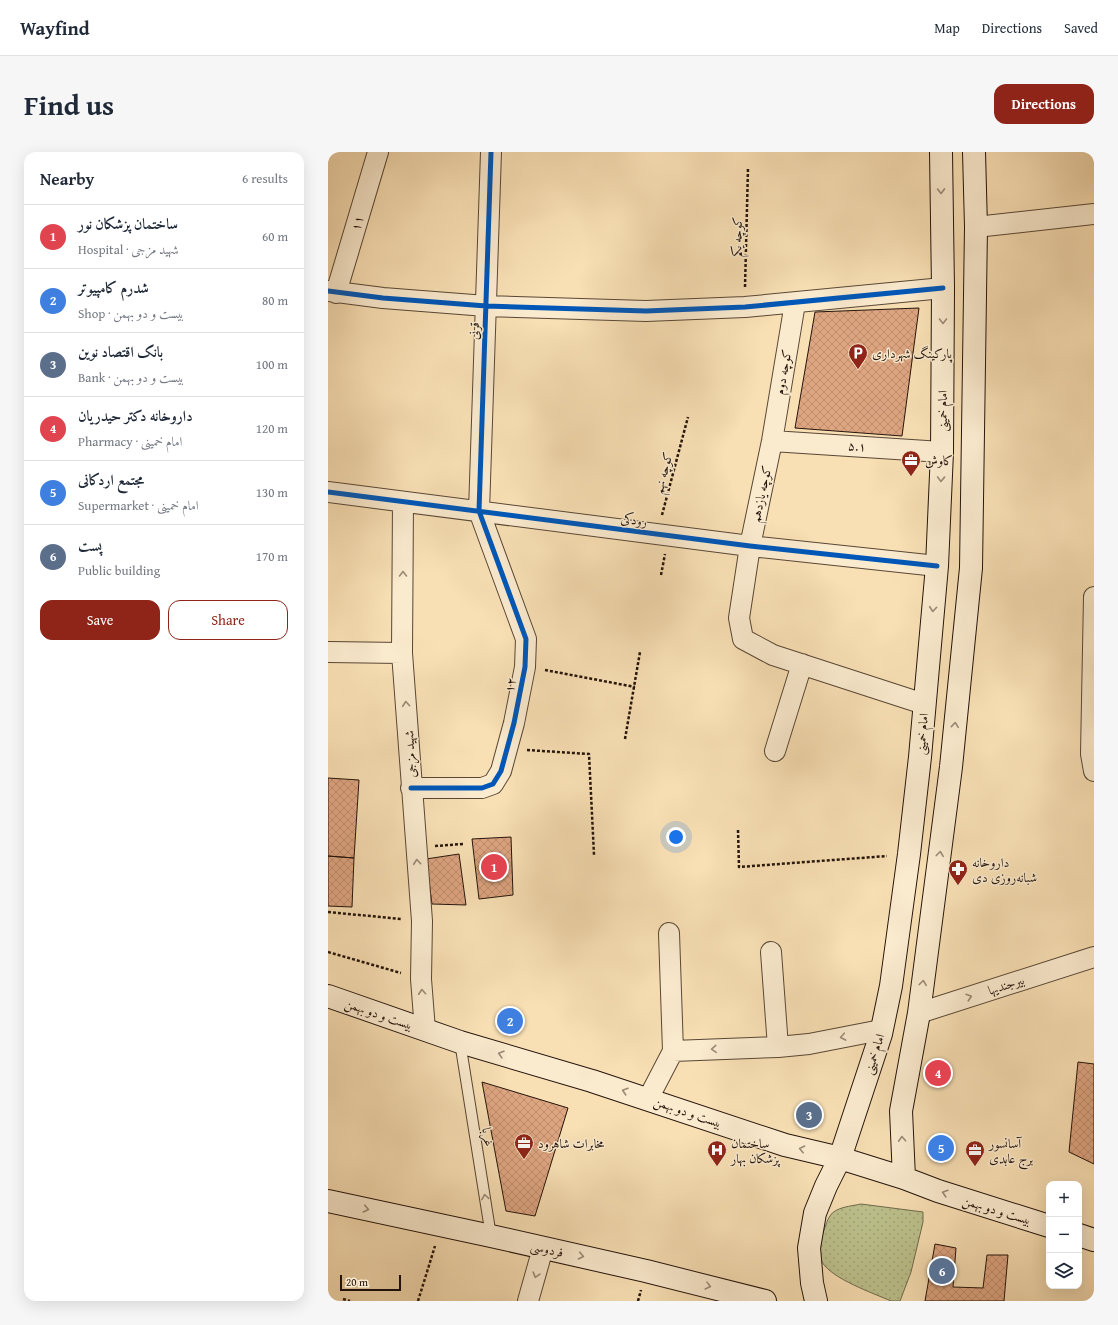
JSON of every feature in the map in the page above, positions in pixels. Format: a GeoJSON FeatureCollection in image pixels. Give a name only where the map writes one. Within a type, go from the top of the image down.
{"type":"FeatureCollection","features":[{"type":"Feature","properties":{"kind":"main road","name":"امام خمینی"},"geometry":{"type":"LineString","coordinates":[[816,1301],[812,1283],[809,1248],[815,1213],[840,1158],[881,1030],[891,986],[909,854],[937,566],[942,452],[943,288],[940,152]]}},
{"type":"Feature","properties":{"kind":"main road"},"geometry":{"type":"LineString","coordinates":[[904,1178],[901,1111],[919,1013],[951,767],[971,568],[976,227],[974,152]]}},
{"type":"Feature","properties":{"kind":"main road","name":"بیست و دو بهمن"},"geometry":{"type":"LineString","coordinates":[[328,996],[460,1042],[592,1081],[785,1145],[840,1158],[1046,1225]]}},
{"type":"Feature","properties":{"kind":"main road","name":"فردوسی"},"geometry":{"type":"LineString","coordinates":[[328,1201],[646,1271],[765,1301]]}},
{"type":"Feature","properties":{"kind":"main road"},"geometry":{"type":"LineString","coordinates":[[1082,1236],[1094,1240]]}},
{"type":"Feature","properties":{"kind":"street","name":"۱۱"},"geometry":{"type":"LineString","coordinates":[[332,292],[378,152]]}},
{"type":"Feature","properties":{"kind":"street","name":"قرنی"},"geometry":{"type":"LineString","coordinates":[[479,512],[491,152]]}},
{"type":"Feature","properties":{"kind":"street"},"geometry":{"type":"LineString","coordinates":[[976,227],[1094,214]]}},
{"type":"Feature","properties":{"kind":"street"},"geometry":{"type":"LineString","coordinates":[[332,292],[486,306],[646,311],[745,307],[943,288]]}},
{"type":"Feature","properties":{"kind":"street","name":"کوچه دوم"},"geometry":{"type":"LineString","coordinates":[[772,441],[795,303]]}},
{"type":"Feature","properties":{"kind":"street","name":"۵.۱"},"geometry":{"type":"LineString","coordinates":[[772,441],[942,452]]}},
{"type":"Feature","properties":{"kind":"street","name":"کوچه یازدهم"},"geometry":{"type":"LineString","coordinates":[[772,441],[750,546],[739,618],[743,639],[773,655],[802,664]]}},
{"type":"Feature","properties":{"kind":"street","name":"رودکی"},"geometry":{"type":"LineString","coordinates":[[328,492],[750,546],[937,566]]}},
{"type":"Feature","properties":{"kind":"street","name":"شهید مزجی"},"geometry":{"type":"LineString","coordinates":[[403,502],[402,653],[422,921],[421,979],[425,1030]]}},
{"type":"Feature","properties":{"kind":"street","name":"۱۲"},"geometry":{"type":"LineString","coordinates":[[411,788],[482,788],[493,784],[501,770],[514,724],[525,666],[526,639],[479,512]]}},
{"type":"Feature","properties":{"kind":"street"},"geometry":{"type":"LineString","coordinates":[[1094,597],[1091,754],[1094,771]]}},
{"type":"Feature","properties":{"kind":"street"},"geometry":{"type":"LineString","coordinates":[[328,652],[402,653]]}},
{"type":"Feature","properties":{"kind":"street"},"geometry":{"type":"LineString","coordinates":[[775,751],[802,664],[924,704]]}},
{"type":"Feature","properties":{"kind":"street"},"geometry":{"type":"LineString","coordinates":[[648,1099],[672,1051],[669,933]]}},
{"type":"Feature","properties":{"kind":"street"},"geometry":{"type":"LineString","coordinates":[[771,952],[778,1046]]}},
{"type":"Feature","properties":{"kind":"street","name":"بیرجندیها"},"geometry":{"type":"LineString","coordinates":[[919,1013],[1094,957]]}},
{"type":"Feature","properties":{"kind":"street"},"geometry":{"type":"LineString","coordinates":[[672,1051],[809,1044],[881,1030]]}},
{"type":"Feature","properties":{"kind":"street"},"geometry":{"type":"LineString","coordinates":[[528,1301],[543,1248]]}},
{"type":"Feature","properties":{"kind":"lane","name":"غربا"},"geometry":{"type":"LineString","coordinates":[[460,1042],[491,1236]]}},
{"type":"Feature","properties":{"kind":"path"},"geometry":{"type":"LineString","coordinates":[[625,739],[640,652]]}},
{"type":"Feature","properties":{"kind":"path"},"geometry":{"type":"LineString","coordinates":[[525,666],[635,687]]}},
{"type":"Feature","properties":{"kind":"path"},"geometry":{"type":"LineString","coordinates":[[507,749],[589,754],[594,855]]}},
{"type":"Feature","properties":{"kind":"path"},"geometry":{"type":"LineString","coordinates":[[738,830],[739,867],[909,854]]}},
{"type":"Feature","properties":{"kind":"path"},"geometry":{"type":"LineString","coordinates":[[416,848],[463,844]]}},
{"type":"Feature","properties":{"kind":"path"},"geometry":{"type":"LineString","coordinates":[[328,912],[422,921]]}},
{"type":"Feature","properties":{"kind":"path"},"geometry":{"type":"LineString","coordinates":[[328,952],[421,979]]}},
{"type":"Feature","properties":{"kind":"path"},"geometry":{"type":"LineString","coordinates":[[418,1301],[441,1226]]}},
{"type":"Feature","properties":{"kind":"path"},"geometry":{"type":"LineString","coordinates":[[343,1300],[350,1301]]}},
{"type":"Feature","properties":{"kind":"green space"},"geometry":{"type":"Polygon","coordinates":[[[861,1204],[923,1212],[923,1222],[911,1272],[900,1301],[891,1301],[843,1280],[827,1268],[820,1258],[820,1242],[832,1213],[849,1206],[861,1204]]]}},
{"type":"Feature","properties":{"kind":"building","name":"پارکینگ شهرداری"},"geometry":{"type":"Polygon","coordinates":[[[919,308],[902,436],[795,428],[815,312],[919,308]]]}},
{"type":"Feature","properties":{"kind":"building"},"geometry":{"type":"Polygon","coordinates":[[[328,778],[359,780],[354,858],[328,856],[328,778]]]}},
{"type":"Feature","properties":{"kind":"building"},"geometry":{"type":"Polygon","coordinates":[[[511,837],[513,895],[479,899],[472,839],[511,837]]]}},
{"type":"Feature","properties":{"kind":"building"},"geometry":{"type":"Polygon","coordinates":[[[459,854],[466,905],[432,904],[426,859],[459,854]]]}},
{"type":"Feature","properties":{"kind":"building"},"geometry":{"type":"Polygon","coordinates":[[[328,856],[354,858],[352,907],[328,906],[328,856]]]}},
{"type":"Feature","properties":{"kind":"building"},"geometry":{"type":"Polygon","coordinates":[[[1078,1062],[1094,1064],[1094,1164],[1069,1152],[1078,1062]]]}},
{"type":"Feature","properties":{"kind":"building","name":"مخابرات شاهرود"},"geometry":{"type":"Polygon","coordinates":[[[482,1082],[568,1108],[535,1216],[506,1211],[482,1082]]]}},
{"type":"Feature","properties":{"kind":"building"},"geometry":{"type":"Polygon","coordinates":[[[935,1244],[956,1248],[953,1287],[983,1288],[987,1255],[1008,1255],[1004,1301],[925,1301],[935,1244]]]}},
{"type":"Feature","properties":{"kind":"cycle path"},"geometry":{"type":"LineString","coordinates":[[411,788],[482,788],[493,784],[501,771],[514,723],[525,667],[526,639],[479,511],[491,152]]}},
{"type":"Feature","properties":{"kind":"cycle path"},"geometry":{"type":"LineString","coordinates":[[328,291],[383,298],[486,306],[646,311],[745,307],[943,288]]}},
{"type":"Feature","properties":{"kind":"cycle path"},"geometry":{"type":"LineString","coordinates":[[328,492],[750,546],[937,566]]}},
{"type":"Feature","properties":{"kind":"place","name":"پارکینگ شهرداری"},"geometry":{"type":"Point","coordinates":[858,370]}},
{"type":"Feature","properties":{"kind":"place","name":"کاوش"},"geometry":{"type":"Point","coordinates":[911,477]}},
{"type":"Feature","properties":{"kind":"place","name":"ساختمان پزشکان نور"},"geometry":{"type":"Point","coordinates":[494,867]}},
{"type":"Feature","properties":{"kind":"place","name":"داروخانه شبانه‌روزی دی"},"geometry":{"type":"Point","coordinates":[958,886]}},
{"type":"Feature","properties":{"kind":"place","name":"شدرم کامپیوتر"},"geometry":{"type":"Point","coordinates":[510,1021]}},
{"type":"Feature","properties":{"kind":"place","name":"داروخانه دکتر حیدریان"},"geometry":{"type":"Point","coordinates":[938,1073]}},
{"type":"Feature","properties":{"kind":"place","name":"بانک اقتصاد نوین"},"geometry":{"type":"Point","coordinates":[809,1115]}},
{"type":"Feature","properties":{"kind":"place","name":"مجتمع اردکانی"},"geometry":{"type":"Point","coordinates":[941,1148]}},
{"type":"Feature","properties":{"kind":"place","name":"مخابرات شاهرود"},"geometry":{"type":"Point","coordinates":[524,1160]}},
{"type":"Feature","properties":{"kind":"place","name":"ساختمان پزشکان بهار"},"geometry":{"type":"Point","coordinates":[717,1167]}},
{"type":"Feature","properties":{"kind":"place","name":"آسانسور برج عابدی"},"geometry":{"type":"Point","coordinates":[975,1167]}},
{"type":"Feature","properties":{"kind":"place","name":"پست"},"geometry":{"type":"Point","coordinates":[942,1271]}}]}
